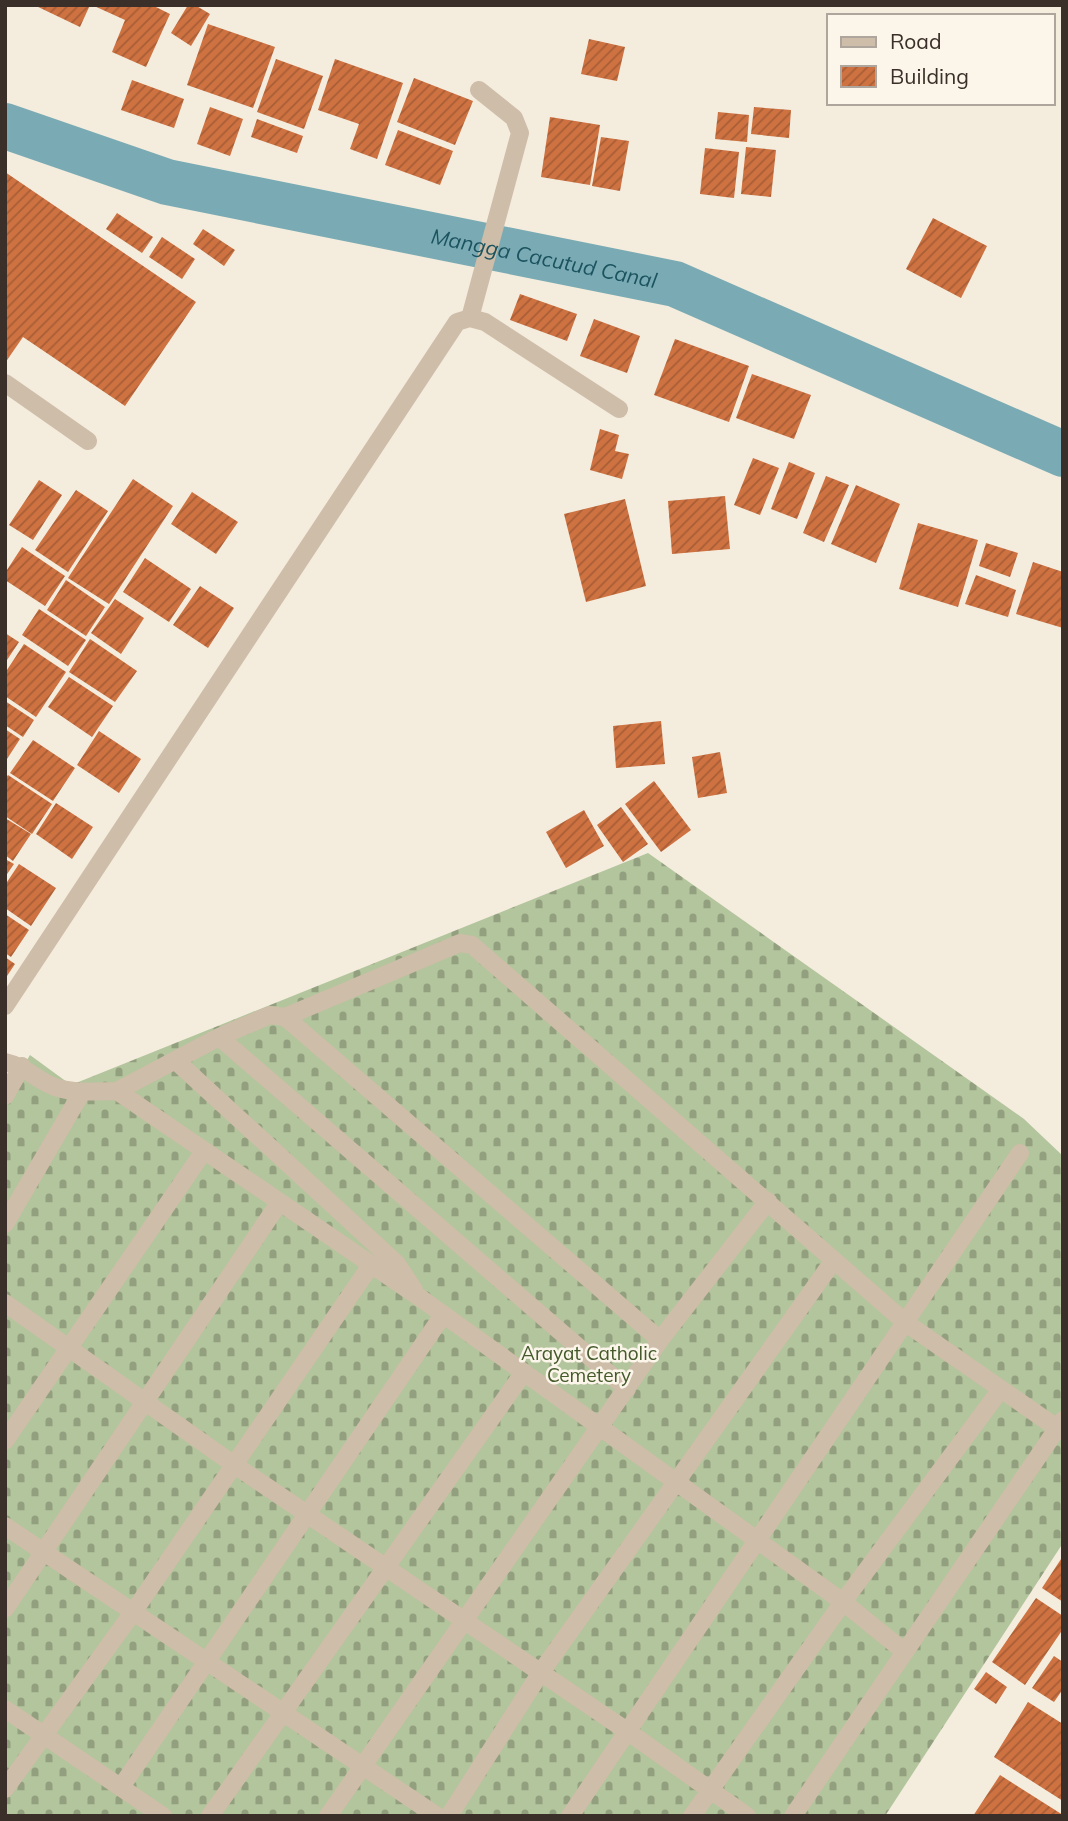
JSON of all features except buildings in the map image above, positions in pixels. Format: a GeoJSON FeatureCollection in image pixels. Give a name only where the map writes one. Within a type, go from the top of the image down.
{"type":"FeatureCollection","features":[{"type":"Feature","properties":{"kind":"street"},"geometry":{"type":"LineString","coordinates":[[470,318],[520,133],[514,118],[479,90]]}},
{"type":"Feature","properties":{"kind":"street"},"geometry":{"type":"LineString","coordinates":[[5,1006],[457,322],[470,318],[485,322],[619,409]]}},
{"type":"Feature","properties":{"kind":"street"},"geometry":{"type":"LineString","coordinates":[[5,383],[88,441]]}},
{"type":"Feature","properties":{"kind":"street"},"geometry":{"type":"LineString","coordinates":[[5,1096],[14,1064],[55,1087],[82,1092],[117,1091],[219,1037],[270,1015],[285,1017],[460,943],[472,945],[906,1323],[1001,1390],[1060,1424],[793,1816]]}},
{"type":"Feature","properties":{"kind":"street"},"geometry":{"type":"LineString","coordinates":[[285,1017],[660,1340]]}},
{"type":"Feature","properties":{"kind":"street"},"geometry":{"type":"LineString","coordinates":[[219,1037],[627,1389]]}},
{"type":"Feature","properties":{"kind":"street"},"geometry":{"type":"LineString","coordinates":[[175,1060],[397,1264],[419,1297]]}},
{"type":"Feature","properties":{"kind":"street"},"geometry":{"type":"LineString","coordinates":[[117,1091],[419,1297],[844,1602],[905,1652]]}},
{"type":"Feature","properties":{"kind":"street"},"geometry":{"type":"LineString","coordinates":[[5,1224],[82,1092]]}},
{"type":"Feature","properties":{"kind":"street"},"geometry":{"type":"LineString","coordinates":[[5,1441],[204,1151]]}},
{"type":"Feature","properties":{"kind":"street"},"geometry":{"type":"LineString","coordinates":[[570,1816],[1020,1153]]}},
{"type":"Feature","properties":{"kind":"street"},"geometry":{"type":"LineString","coordinates":[[328,1816],[660,1340],[768,1201]]}},
{"type":"Feature","properties":{"kind":"street"},"geometry":{"type":"LineString","coordinates":[[5,1609],[279,1203]]}},
{"type":"Feature","properties":{"kind":"street"},"geometry":{"type":"LineString","coordinates":[[449,1816],[541,1672],[834,1260]]}},
{"type":"Feature","properties":{"kind":"street"},"geometry":{"type":"LineString","coordinates":[[5,1789],[236,1466],[371,1265]]}},
{"type":"Feature","properties":{"kind":"street"},"geometry":{"type":"LineString","coordinates":[[5,1303],[236,1466],[541,1672],[747,1816]]}},
{"type":"Feature","properties":{"kind":"street"},"geometry":{"type":"LineString","coordinates":[[121,1787],[443,1315]]}},
{"type":"Feature","properties":{"kind":"street"},"geometry":{"type":"LineString","coordinates":[[210,1816],[524,1372]]}},
{"type":"Feature","properties":{"kind":"street"},"geometry":{"type":"LineString","coordinates":[[692,1816],[844,1602],[1001,1390]]}},
{"type":"Feature","properties":{"kind":"street"},"geometry":{"type":"LineString","coordinates":[[5,1526],[437,1816]]}},
{"type":"Feature","properties":{"kind":"street"},"geometry":{"type":"LineString","coordinates":[[5,1709],[163,1816]]}},
{"type":"Feature","properties":{"kind":"green space","name":"Arayat Catholic Cemetery"},"geometry":{"type":"Polygon","coordinates":[[[648,853],[1024,1119],[1063,1156],[1063,1543],[885,1816],[5,1816],[5,1097],[30,1055],[71,1085],[648,853]]]}},
{"type":"Feature","properties":{"kind":"waterway","name":"Mangga Cacutud Canal"},"geometry":{"type":"LineString","coordinates":[[5,126],[167,182],[675,284],[1063,454]]}}]}
